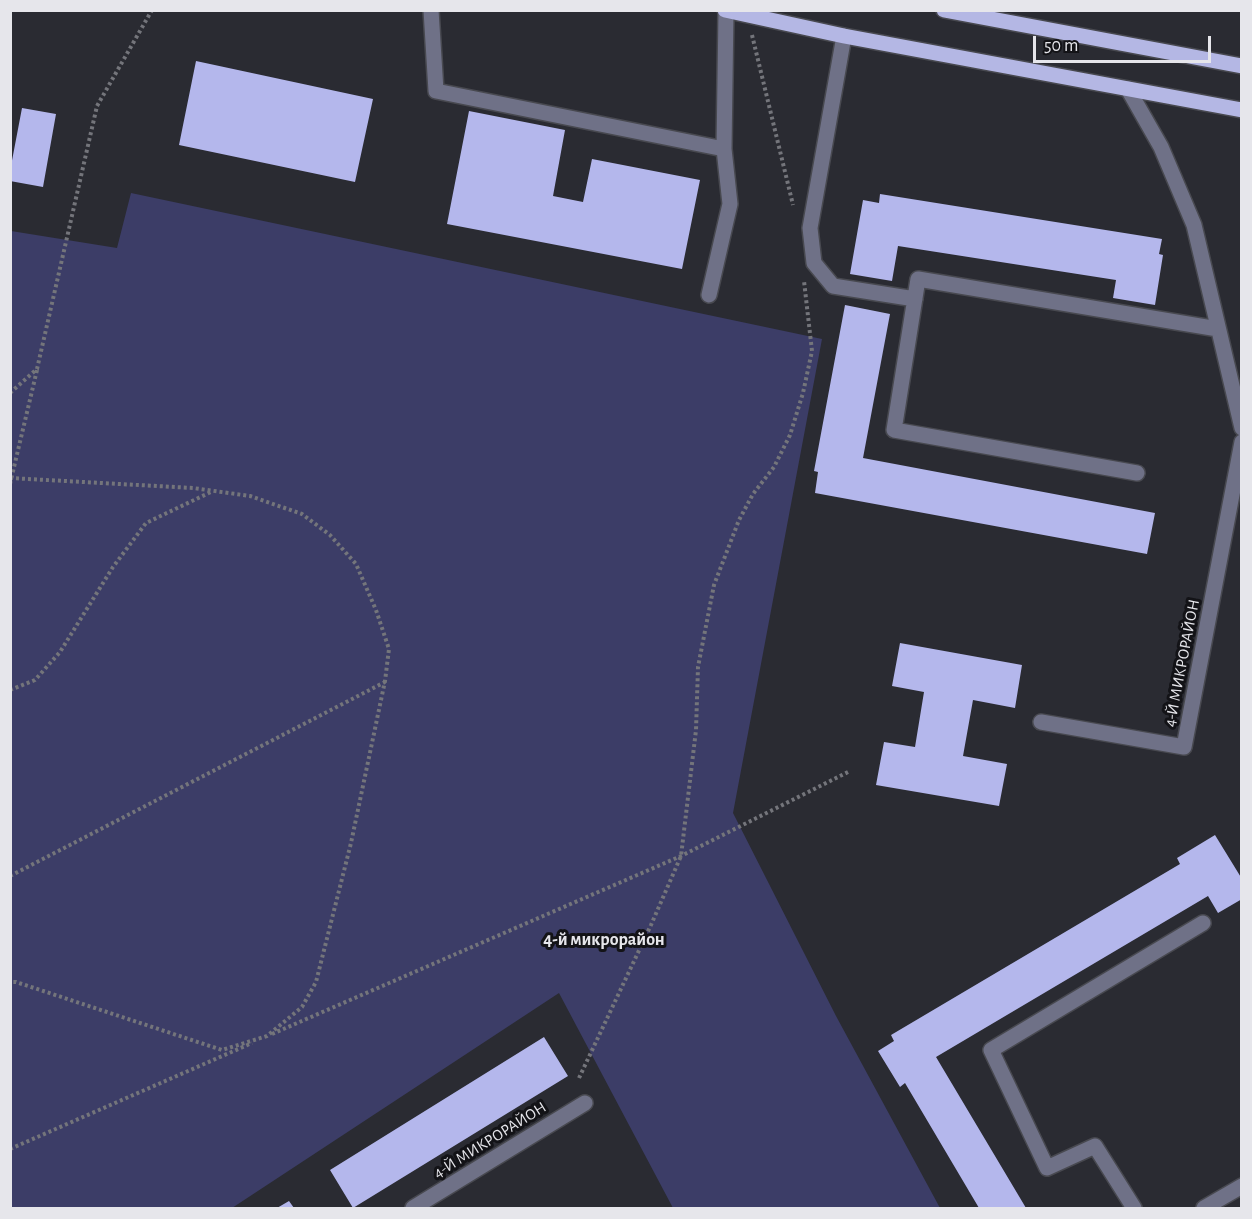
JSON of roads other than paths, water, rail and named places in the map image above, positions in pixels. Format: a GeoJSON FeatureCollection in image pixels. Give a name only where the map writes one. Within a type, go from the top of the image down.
{"type":"FeatureCollection","features":[{"type":"Feature","properties":{"kind":"main road"},"geometry":{"type":"LineString","coordinates":[[944,10],[1242,66]]}},
{"type":"Feature","properties":{"kind":"main road"},"geometry":{"type":"LineString","coordinates":[[725,11],[844,36],[1242,110]]}},
{"type":"Feature","properties":{"kind":"lane"},"geometry":{"type":"LineString","coordinates":[[431,10],[436,91],[724,149]]}},
{"type":"Feature","properties":{"kind":"lane"},"geometry":{"type":"LineString","coordinates":[[709,295],[730,204],[724,149],[725,11]]}},
{"type":"Feature","properties":{"kind":"lane"},"geometry":{"type":"LineString","coordinates":[[844,36],[810,228],[814,264],[833,286],[915,299]]}},
{"type":"Feature","properties":{"kind":"lane"},"geometry":{"type":"LineString","coordinates":[[1128,89],[1161,147],[1194,225],[1242,428]]}},
{"type":"Feature","properties":{"kind":"lane"},"geometry":{"type":"LineString","coordinates":[[1137,473],[894,430],[918,279],[1218,329]]}},
{"type":"Feature","properties":{"kind":"lane","name":"4-Й МИКРОРАЙОН"},"geometry":{"type":"LineString","coordinates":[[1041,722],[1184,747],[1239,469],[1242,442]]}},
{"type":"Feature","properties":{"kind":"lane"},"geometry":{"type":"LineString","coordinates":[[1134,1209],[1095,1146],[1047,1168],[991,1050],[1203,923]]}},
{"type":"Feature","properties":{"kind":"lane","name":"4-Й МИКРОРАЙОН"},"geometry":{"type":"LineString","coordinates":[[413,1209],[585,1103]]}},
{"type":"Feature","properties":{"kind":"lane"},"geometry":{"type":"LineString","coordinates":[[1204,1209],[1242,1186]]}},
{"type":"Feature","properties":{"kind":"district","name":"4-й микрорайон"},"geometry":{"type":"Point","coordinates":[604,940]}}]}
